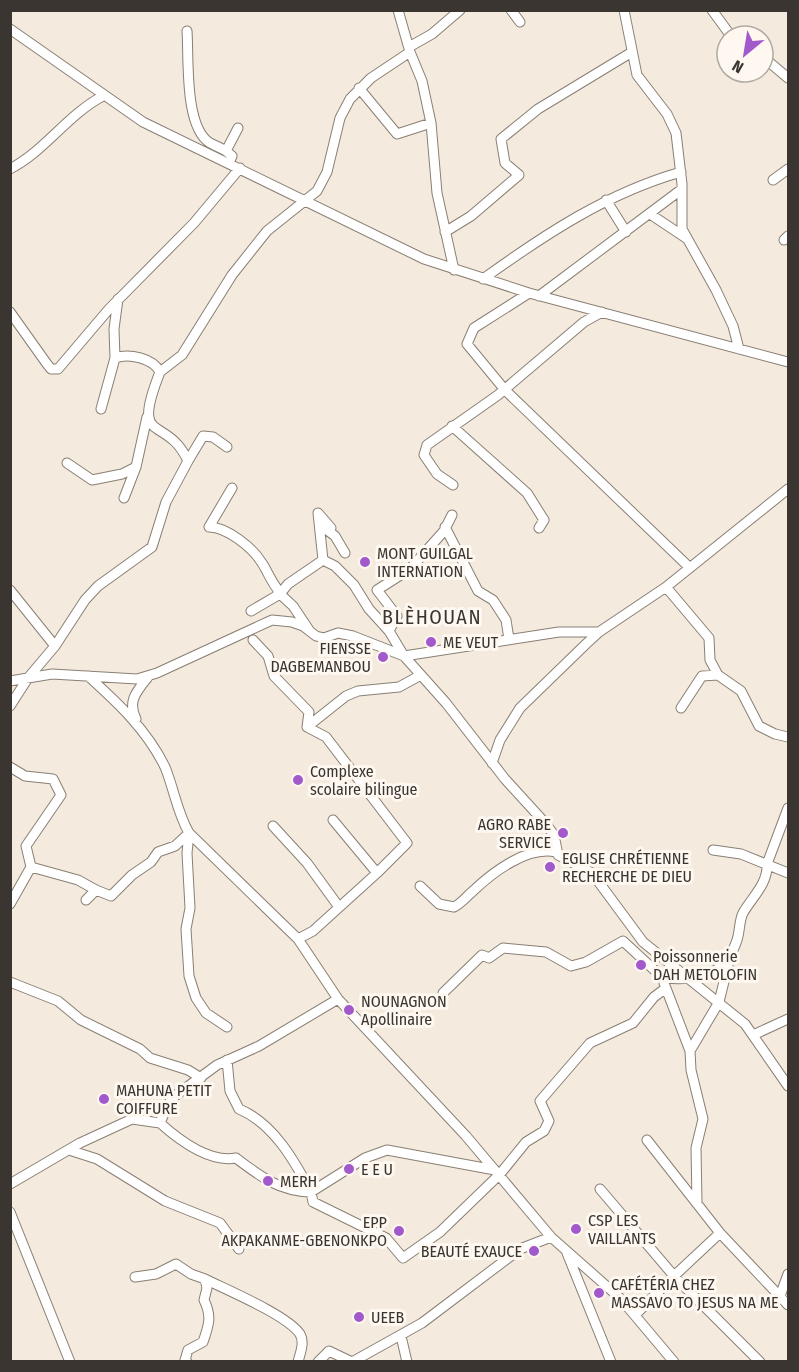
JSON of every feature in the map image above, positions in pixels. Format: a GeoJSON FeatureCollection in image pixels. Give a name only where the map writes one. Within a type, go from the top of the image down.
{"type":"FeatureCollection","features":[{"type":"Feature","properties":{"kind":"street"},"geometry":{"type":"LineString","coordinates":[[398,10],[409,49],[422,81],[431,123],[433,161],[445,232],[454,270]]}},
{"type":"Feature","properties":{"kind":"street"},"geometry":{"type":"LineString","coordinates":[[124,498],[136,467],[160,372],[182,355],[232,275],[267,231],[323,183],[340,118],[359,88],[432,34],[460,10]]}},
{"type":"Feature","properties":{"kind":"street"},"geometry":{"type":"LineString","coordinates":[[511,10],[520,22]]}},
{"type":"Feature","properties":{"kind":"street"},"geometry":{"type":"LineString","coordinates":[[624,10],[638,75],[673,124],[679,144],[682,189],[680,216],[686,238],[716,290],[733,326],[739,349]]}},
{"type":"Feature","properties":{"kind":"street"},"geometry":{"type":"LineString","coordinates":[[712,10],[722,24]]}},
{"type":"Feature","properties":{"kind":"street"},"geometry":{"type":"LineString","coordinates":[[10,29],[143,123],[240,168],[372,235],[454,270],[483,279],[789,362]]}},
{"type":"Feature","properties":{"kind":"street"},"geometry":{"type":"LineString","coordinates":[[186,31],[191,106],[201,132],[211,144],[232,156],[229,163]]}},
{"type":"Feature","properties":{"kind":"street"},"geometry":{"type":"LineString","coordinates":[[445,232],[471,216],[519,175],[506,163],[501,139],[538,109],[632,52]]}},
{"type":"Feature","properties":{"kind":"street"},"geometry":{"type":"LineString","coordinates":[[775,67],[789,78]]}},
{"type":"Feature","properties":{"kind":"street"},"geometry":{"type":"LineString","coordinates":[[359,88],[397,134],[431,123]]}},
{"type":"Feature","properties":{"kind":"street"},"geometry":{"type":"LineString","coordinates":[[10,169],[37,151],[84,107],[103,96]]}},
{"type":"Feature","properties":{"kind":"street"},"geometry":{"type":"LineString","coordinates":[[226,151],[238,128]]}},
{"type":"Feature","properties":{"kind":"street"},"geometry":{"type":"LineString","coordinates":[[10,312],[47,364],[55,370],[62,366],[118,299],[194,223],[240,168]]}},
{"type":"Feature","properties":{"kind":"street"},"geometry":{"type":"LineString","coordinates":[[773,180],[789,169]]}},
{"type":"Feature","properties":{"kind":"street"},"geometry":{"type":"LineString","coordinates":[[483,279],[535,242],[606,200],[681,171]]}},
{"type":"Feature","properties":{"kind":"street"},"geometry":{"type":"LineString","coordinates":[[539,296],[682,189]]}},
{"type":"Feature","properties":{"kind":"street"},"geometry":{"type":"LineString","coordinates":[[606,200],[626,232]]}},
{"type":"Feature","properties":{"kind":"street"},"geometry":{"type":"LineString","coordinates":[[650,214],[686,238]]}},
{"type":"Feature","properties":{"kind":"street"},"geometry":{"type":"LineString","coordinates":[[529,293],[482,322],[470,334],[467,345],[505,390],[690,568]]}},
{"type":"Feature","properties":{"kind":"street"},"geometry":{"type":"LineString","coordinates":[[101,409],[116,358],[114,329],[118,299]]}},
{"type":"Feature","properties":{"kind":"street"},"geometry":{"type":"LineString","coordinates":[[453,485],[437,474],[424,455],[427,445],[505,390],[584,322],[602,312]]}},
{"type":"Feature","properties":{"kind":"street"},"geometry":{"type":"LineString","coordinates":[[116,358],[130,355],[149,362],[160,372]]}},
{"type":"Feature","properties":{"kind":"street"},"geometry":{"type":"LineString","coordinates":[[147,417],[150,426],[177,444],[188,461]]}},
{"type":"Feature","properties":{"kind":"street"},"geometry":{"type":"LineString","coordinates":[[452,426],[527,494],[544,520],[539,528]]}},
{"type":"Feature","properties":{"kind":"street"},"geometry":{"type":"LineString","coordinates":[[10,706],[28,678],[55,646],[85,600],[98,586],[152,547],[166,502],[203,436],[213,437],[227,447]]}},
{"type":"Feature","properties":{"kind":"street"},"geometry":{"type":"LineString","coordinates":[[67,463],[92,480],[122,474],[136,467]]}},
{"type":"Feature","properties":{"kind":"street"},"geometry":{"type":"LineString","coordinates":[[232,488],[209,526],[222,528],[245,543],[264,565],[268,577],[279,594],[293,606],[309,630]]}},
{"type":"Feature","properties":{"kind":"street"},"geometry":{"type":"LineString","coordinates":[[492,763],[500,740],[520,708],[599,632],[666,587],[789,489]]}},
{"type":"Feature","properties":{"kind":"street"},"geometry":{"type":"LineString","coordinates":[[323,560],[318,513],[331,528],[327,530],[329,534],[335,536],[345,553]]}},
{"type":"Feature","properties":{"kind":"street"},"geometry":{"type":"LineString","coordinates":[[389,631],[397,616],[377,590],[410,569],[445,527],[452,515]]}},
{"type":"Feature","properties":{"kind":"street"},"geometry":{"type":"LineString","coordinates":[[445,527],[477,591],[493,600],[506,620],[509,639]]}},
{"type":"Feature","properties":{"kind":"street"},"geometry":{"type":"LineString","coordinates":[[251,611],[279,594],[288,584],[323,560]]}},
{"type":"Feature","properties":{"kind":"street"},"geometry":{"type":"LineString","coordinates":[[323,560],[335,566],[354,585],[369,609],[389,631],[404,656],[554,835],[556,852]]}},
{"type":"Feature","properties":{"kind":"street"},"geometry":{"type":"LineString","coordinates":[[666,587],[709,638],[710,660],[718,675],[741,691],[759,726],[775,734],[789,737]]}},
{"type":"Feature","properties":{"kind":"street"},"geometry":{"type":"LineString","coordinates":[[10,590],[55,646]]}},
{"type":"Feature","properties":{"kind":"street"},"geometry":{"type":"LineString","coordinates":[[10,681],[52,675],[137,679],[148,677],[272,620],[292,622],[324,638],[338,633],[353,636],[404,656],[559,632],[599,632]]}},
{"type":"Feature","properties":{"kind":"street"},"geometry":{"type":"LineString","coordinates":[[253,640],[267,656],[274,676],[309,712],[307,727]]}},
{"type":"Feature","properties":{"kind":"street"},"geometry":{"type":"LineString","coordinates":[[681,708],[710,660]]}},
{"type":"Feature","properties":{"kind":"street"},"geometry":{"type":"LineString","coordinates":[[307,727],[346,696],[358,691],[399,687],[421,675]]}},
{"type":"Feature","properties":{"kind":"street"},"geometry":{"type":"LineString","coordinates":[[702,676],[718,675]]}},
{"type":"Feature","properties":{"kind":"street"},"geometry":{"type":"LineString","coordinates":[[87,676],[114,699],[141,729]]}},
{"type":"Feature","properties":{"kind":"street"},"geometry":{"type":"LineString","coordinates":[[148,677],[132,701],[132,710],[165,768],[181,820],[189,832],[298,939],[338,999],[498,1172],[551,1237],[621,1299],[674,1362]]}},
{"type":"Feature","properties":{"kind":"street"},"geometry":{"type":"LineString","coordinates":[[298,939],[313,931],[377,873],[406,843],[326,737],[307,727]]}},
{"type":"Feature","properties":{"kind":"street"},"geometry":{"type":"LineString","coordinates":[[10,767],[25,776],[53,779],[62,795],[26,846],[31,867],[10,904]]}},
{"type":"Feature","properties":{"kind":"street"},"geometry":{"type":"LineString","coordinates":[[690,1051],[719,1002],[743,913],[770,869],[789,808]]}},
{"type":"Feature","properties":{"kind":"street"},"geometry":{"type":"LineString","coordinates":[[333,819],[377,873]]}},
{"type":"Feature","properties":{"kind":"street"},"geometry":{"type":"LineString","coordinates":[[273,826],[307,863],[339,907]]}},
{"type":"Feature","properties":{"kind":"street"},"geometry":{"type":"LineString","coordinates":[[31,867],[78,880],[111,896],[151,862],[158,852],[175,846],[189,832]]}},
{"type":"Feature","properties":{"kind":"street"},"geometry":{"type":"LineString","coordinates":[[189,832],[187,853],[190,908],[186,929],[189,975],[196,998],[206,1013],[227,1027]]}},
{"type":"Feature","properties":{"kind":"street"},"geometry":{"type":"LineString","coordinates":[[420,886],[439,904],[454,906],[514,861],[545,850],[556,852],[562,858],[592,873],[633,932],[745,1024],[787,1082]]}},
{"type":"Feature","properties":{"kind":"street"},"geometry":{"type":"LineString","coordinates":[[713,850],[741,854],[770,869],[789,873]]}},
{"type":"Feature","properties":{"kind":"street"},"geometry":{"type":"LineString","coordinates":[[86,900],[96,890]]}},
{"type":"Feature","properties":{"kind":"street"},"geometry":{"type":"LineString","coordinates":[[443,993],[482,956],[489,958],[503,948],[546,952],[571,966],[586,962],[622,941],[640,954],[663,978],[690,1051],[691,1070],[703,1119],[703,1126],[696,1140],[697,1203]]}},
{"type":"Feature","properties":{"kind":"street"},"geometry":{"type":"LineString","coordinates":[[663,978],[687,977],[718,971],[729,961]]}},
{"type":"Feature","properties":{"kind":"street"},"geometry":{"type":"LineString","coordinates":[[10,982],[58,1001],[81,1020],[140,1050],[150,1058],[188,1070],[201,1078]]}},
{"type":"Feature","properties":{"kind":"street"},"geometry":{"type":"LineString","coordinates":[[226,1060],[230,1091],[239,1109],[255,1116],[272,1133],[311,1192],[313,1202],[386,1238],[403,1258],[440,1232],[526,1142],[544,1131],[549,1121],[540,1101],[590,1043],[633,1023],[654,997],[666,988]]}},
{"type":"Feature","properties":{"kind":"street"},"geometry":{"type":"LineString","coordinates":[[160,1123],[168,1104],[175,1096],[226,1060],[259,1046],[338,999]]}},
{"type":"Feature","properties":{"kind":"street"},"geometry":{"type":"LineString","coordinates":[[753,1035],[789,1018]]}},
{"type":"Feature","properties":{"kind":"street"},"geometry":{"type":"LineString","coordinates":[[10,1184],[69,1150],[132,1119],[160,1123],[185,1143],[225,1160],[236,1158],[273,1184],[292,1191],[311,1192],[365,1158],[387,1150],[498,1172]]}},
{"type":"Feature","properties":{"kind":"street"},"geometry":{"type":"LineString","coordinates":[[646,1140],[720,1233],[789,1305]]}},
{"type":"Feature","properties":{"kind":"street"},"geometry":{"type":"LineString","coordinates":[[69,1150],[97,1159],[165,1201],[220,1223],[239,1249]]}},
{"type":"Feature","properties":{"kind":"street"},"geometry":{"type":"LineString","coordinates":[[600,1189],[674,1276],[760,1362]]}},
{"type":"Feature","properties":{"kind":"street"},"geometry":{"type":"LineString","coordinates":[[10,1212],[70,1362]]}},
{"type":"Feature","properties":{"kind":"street"},"geometry":{"type":"LineString","coordinates":[[635,1315],[720,1233]]}},
{"type":"Feature","properties":{"kind":"street"},"geometry":{"type":"LineString","coordinates":[[318,1362],[329,1351],[352,1362],[400,1336],[464,1294],[520,1249],[551,1237]]}},
{"type":"Feature","properties":{"kind":"street"},"geometry":{"type":"LineString","coordinates":[[566,1250],[611,1362]]}},
{"type":"Feature","properties":{"kind":"street"},"geometry":{"type":"LineString","coordinates":[[135,1277],[156,1274],[176,1264],[191,1274],[275,1315],[293,1327],[300,1335],[303,1343],[298,1362]]}},
{"type":"Feature","properties":{"kind":"street"},"geometry":{"type":"LineString","coordinates":[[780,1296],[789,1274]]}},
{"type":"Feature","properties":{"kind":"street"},"geometry":{"type":"LineString","coordinates":[[187,1362],[185,1360],[188,1350],[203,1342],[209,1325],[211,1312],[204,1300],[207,1288],[205,1279]]}},
{"type":"Feature","properties":{"kind":"street"},"geometry":{"type":"LineString","coordinates":[[400,1336],[407,1362]]}},
{"type":"Feature","properties":{"kind":"place","name":"MONT GUILGAL INTERNATION"},"geometry":{"type":"Point","coordinates":[365,562]}},
{"type":"Feature","properties":{"kind":"place","name":"ME VEUT"},"geometry":{"type":"Point","coordinates":[431,642]}},
{"type":"Feature","properties":{"kind":"place","name":"FIENSSE DAGBEMANBOU"},"geometry":{"type":"Point","coordinates":[383,657]}},
{"type":"Feature","properties":{"kind":"place","name":"Complexe scolaire bilingue"},"geometry":{"type":"Point","coordinates":[298,780]}},
{"type":"Feature","properties":{"kind":"place","name":"AGRO RABE SERVICE"},"geometry":{"type":"Point","coordinates":[563,833]}},
{"type":"Feature","properties":{"kind":"place","name":"EGLISE CHRÉTIENNE RECHERCHE DE DIEU"},"geometry":{"type":"Point","coordinates":[550,867]}},
{"type":"Feature","properties":{"kind":"place","name":"Poissonnerie DAH METOLOFIN"},"geometry":{"type":"Point","coordinates":[641,965]}},
{"type":"Feature","properties":{"kind":"place","name":"NOUNAGNON Apollinaire"},"geometry":{"type":"Point","coordinates":[349,1010]}},
{"type":"Feature","properties":{"kind":"place","name":"MAHUNA PETIT COIFFURE"},"geometry":{"type":"Point","coordinates":[104,1099]}},
{"type":"Feature","properties":{"kind":"place","name":"E E U"},"geometry":{"type":"Point","coordinates":[349,1169]}},
{"type":"Feature","properties":{"kind":"place","name":"MERH"},"geometry":{"type":"Point","coordinates":[268,1181]}},
{"type":"Feature","properties":{"kind":"place","name":"CSP LES VAILLANTS"},"geometry":{"type":"Point","coordinates":[576,1229]}},
{"type":"Feature","properties":{"kind":"place","name":"EPP AKPAKANME-GBENONKPO"},"geometry":{"type":"Point","coordinates":[399,1231]}},
{"type":"Feature","properties":{"kind":"place","name":"BEAUTÉ EXAUCE"},"geometry":{"type":"Point","coordinates":[534,1251]}},
{"type":"Feature","properties":{"kind":"place","name":"CAFÉTÉRIA CHEZ MASSAVO TO JESUS NA ME"},"geometry":{"type":"Point","coordinates":[599,1293]}},
{"type":"Feature","properties":{"kind":"place","name":"UEEB"},"geometry":{"type":"Point","coordinates":[359,1317]}},
{"type":"Feature","properties":{"kind":"district","name":"BLÈHOUAN"},"geometry":{"type":"Point","coordinates":[432,617]}}]}
